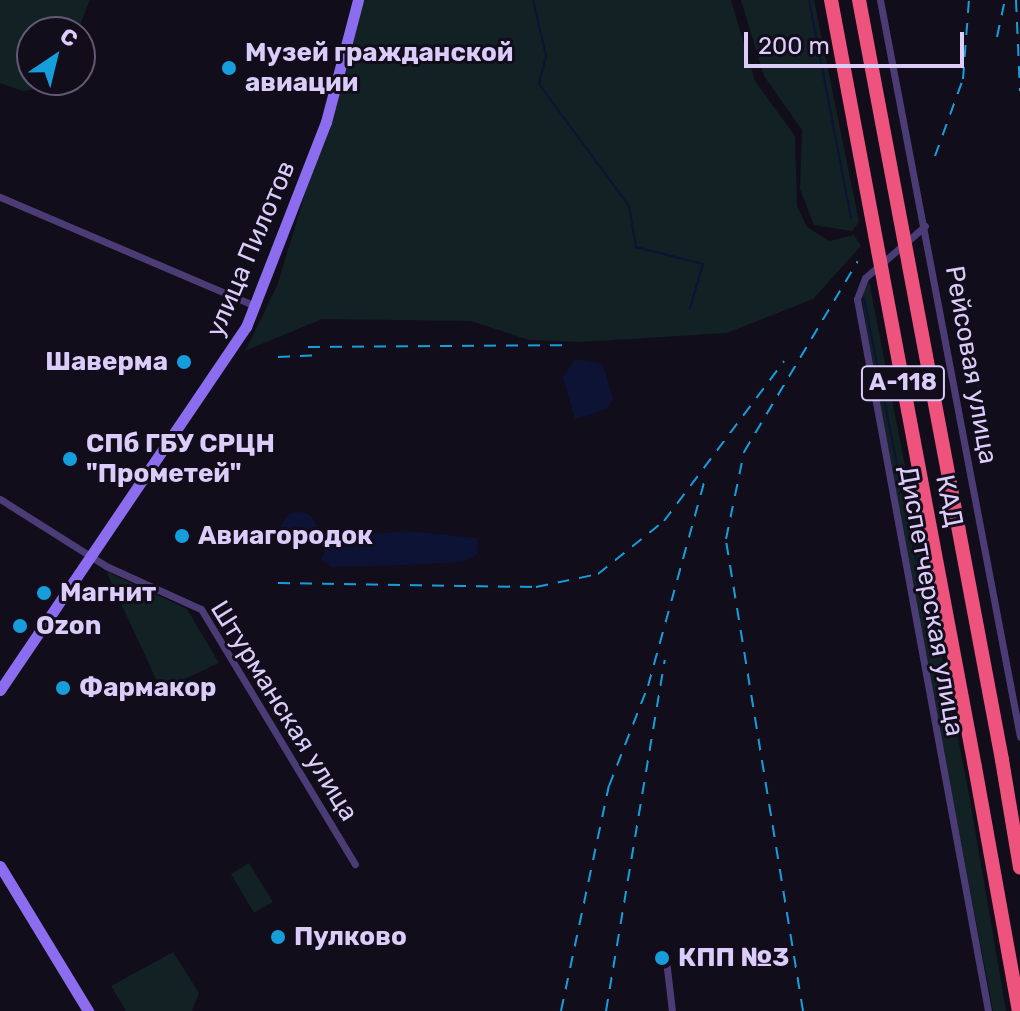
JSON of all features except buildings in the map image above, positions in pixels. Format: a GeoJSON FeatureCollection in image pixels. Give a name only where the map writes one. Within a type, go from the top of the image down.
{"type":"FeatureCollection","features":[{"type":"Feature","properties":{"kind":"highway","name":"КАД"},"geometry":{"type":"LineString","coordinates":[[831,0],[1019,1011]]}},
{"type":"Feature","properties":{"kind":"highway","name":"КАД"},"geometry":{"type":"LineString","coordinates":[[859,0],[1020,867]]}},
{"type":"Feature","properties":{"kind":"street","name":"улица Пилотов"},"geometry":{"type":"LineString","coordinates":[[0,690],[89,556],[216,378],[256,306],[326,122],[358,0]]}},
{"type":"Feature","properties":{"kind":"street","name":"Рейсовая улица"},"geometry":{"type":"LineString","coordinates":[[880,0],[1020,737]]}},
{"type":"Feature","properties":{"kind":"street"},"geometry":{"type":"LineString","coordinates":[[0,197],[256,306]]}},
{"type":"Feature","properties":{"kind":"street","name":"Диспетчерская улица"},"geometry":{"type":"LineString","coordinates":[[925,226],[865,278],[857,299],[988,1011]]}},
{"type":"Feature","properties":{"kind":"street","name":"Штурманская улица"},"geometry":{"type":"LineString","coordinates":[[0,499],[89,556],[201,609],[355,864]]}},
{"type":"Feature","properties":{"kind":"street"},"geometry":{"type":"LineString","coordinates":[[0,866],[88,1011]]}},
{"type":"Feature","properties":{"kind":"street"},"geometry":{"type":"LineString","coordinates":[[666,960],[672,1011]]}},
{"type":"Feature","properties":{"kind":"shaded area"},"geometry":{"type":"Polygon","coordinates":[[[0,0],[90,0],[84,16],[16,16],[16,89],[0,83],[0,0]]]}},
{"type":"Feature","properties":{"kind":"shaded area"},"geometry":{"type":"Polygon","coordinates":[[[364,0],[731,0],[755,81],[795,136],[797,206],[807,227],[829,241],[854,235],[861,246],[813,299],[727,333],[581,342],[529,340],[471,321],[322,319],[245,351],[277,286],[364,0]]]}},
{"type":"Feature","properties":{"kind":"shaded area"},"geometry":{"type":"Polygon","coordinates":[[[741,0],[814,0],[859,222],[852,231],[814,225],[800,189],[802,130],[764,76],[741,0]]]}},
{"type":"Feature","properties":{"kind":"shaded area"},"geometry":{"type":"Polygon","coordinates":[[[869,281],[970,800],[1006,1011],[993,1011],[938,723],[867,336],[862,294],[869,281]]]}},
{"type":"Feature","properties":{"kind":"shaded area"},"geometry":{"type":"Polygon","coordinates":[[[106,571],[187,609],[219,663],[161,690],[106,571]]]}},
{"type":"Feature","properties":{"kind":"shaded area"},"geometry":{"type":"Polygon","coordinates":[[[249,863],[273,902],[254,913],[231,874],[249,863]]]}},
{"type":"Feature","properties":{"kind":"shaded area"},"geometry":{"type":"Polygon","coordinates":[[[173,952],[199,993],[192,1011],[126,1011],[111,986],[173,952]]]}},
{"type":"Feature","properties":{"kind":"water"},"geometry":{"type":"Polygon","coordinates":[[[575,359],[603,364],[613,399],[607,409],[575,419],[563,377],[575,359]]]}},
{"type":"Feature","properties":{"kind":"water"},"geometry":{"type":"Polygon","coordinates":[[[299,512],[312,517],[317,530],[312,543],[299,548],[286,543],[281,530],[286,517],[299,512]]]}},
{"type":"Feature","properties":{"kind":"water"},"geometry":{"type":"Polygon","coordinates":[[[407,531],[477,538],[478,554],[463,562],[407,565],[331,567],[321,559],[332,538],[407,531]]]}},
{"type":"Feature","properties":{"kind":"waterway"},"geometry":{"type":"LineString","coordinates":[[533,0],[546,56],[539,84],[629,206],[636,247],[703,264],[690,308]]}},
{"type":"Feature","properties":{"kind":"waterway"},"geometry":{"type":"LineString","coordinates":[[809,0],[851,218]]}},
{"type":"Feature","properties":{"kind":"waterway"},"geometry":{"type":"LineString","coordinates":[[864,298],[916,560]]}},
{"type":"Feature","properties":{"kind":"railway"},"geometry":{"type":"LineString","coordinates":[[935,156],[963,79],[969,0]]}},
{"type":"Feature","properties":{"kind":"railway"},"geometry":{"type":"LineString","coordinates":[[997,37],[1005,0]]}},
{"type":"Feature","properties":{"kind":"railway"},"geometry":{"type":"LineString","coordinates":[[1016,0],[1020,91]]}},
{"type":"Feature","properties":{"kind":"railway"},"geometry":{"type":"LineString","coordinates":[[803,1011],[726,539],[744,452],[858,261]]}},
{"type":"Feature","properties":{"kind":"railway"},"geometry":{"type":"LineString","coordinates":[[308,347],[564,345]]}},
{"type":"Feature","properties":{"kind":"railway"},"geometry":{"type":"LineString","coordinates":[[278,357],[322,355]]}},
{"type":"Feature","properties":{"kind":"railway"},"geometry":{"type":"LineString","coordinates":[[278,583],[536,587],[598,574],[664,521],[784,361]]}},
{"type":"Feature","properties":{"kind":"railway"},"geometry":{"type":"LineString","coordinates":[[561,1011],[609,786],[648,686],[705,479]]}},
{"type":"Feature","properties":{"kind":"railway"},"geometry":{"type":"LineString","coordinates":[[606,1011],[665,660]]}},
{"type":"Feature","properties":{"kind":"place","name":"Музей гражданской авиации"},"geometry":{"type":"Point","coordinates":[229,68]}},
{"type":"Feature","properties":{"kind":"place","name":"Шаверма"},"geometry":{"type":"Point","coordinates":[184,362]}},
{"type":"Feature","properties":{"kind":"place","name":"СПб ГБУ СРЦН \"Прометей\""},"geometry":{"type":"Point","coordinates":[70,459]}},
{"type":"Feature","properties":{"kind":"place","name":"Авиагородок"},"geometry":{"type":"Point","coordinates":[182,536]}},
{"type":"Feature","properties":{"kind":"place","name":"Магнит"},"geometry":{"type":"Point","coordinates":[44,593]}},
{"type":"Feature","properties":{"kind":"place","name":"Ozon"},"geometry":{"type":"Point","coordinates":[20,626]}},
{"type":"Feature","properties":{"kind":"place","name":"Фармакор"},"geometry":{"type":"Point","coordinates":[63,688]}},
{"type":"Feature","properties":{"kind":"place","name":"Пулково"},"geometry":{"type":"Point","coordinates":[278,937]}},
{"type":"Feature","properties":{"kind":"place","name":"КПП №3"},"geometry":{"type":"Point","coordinates":[662,958]}}]}
